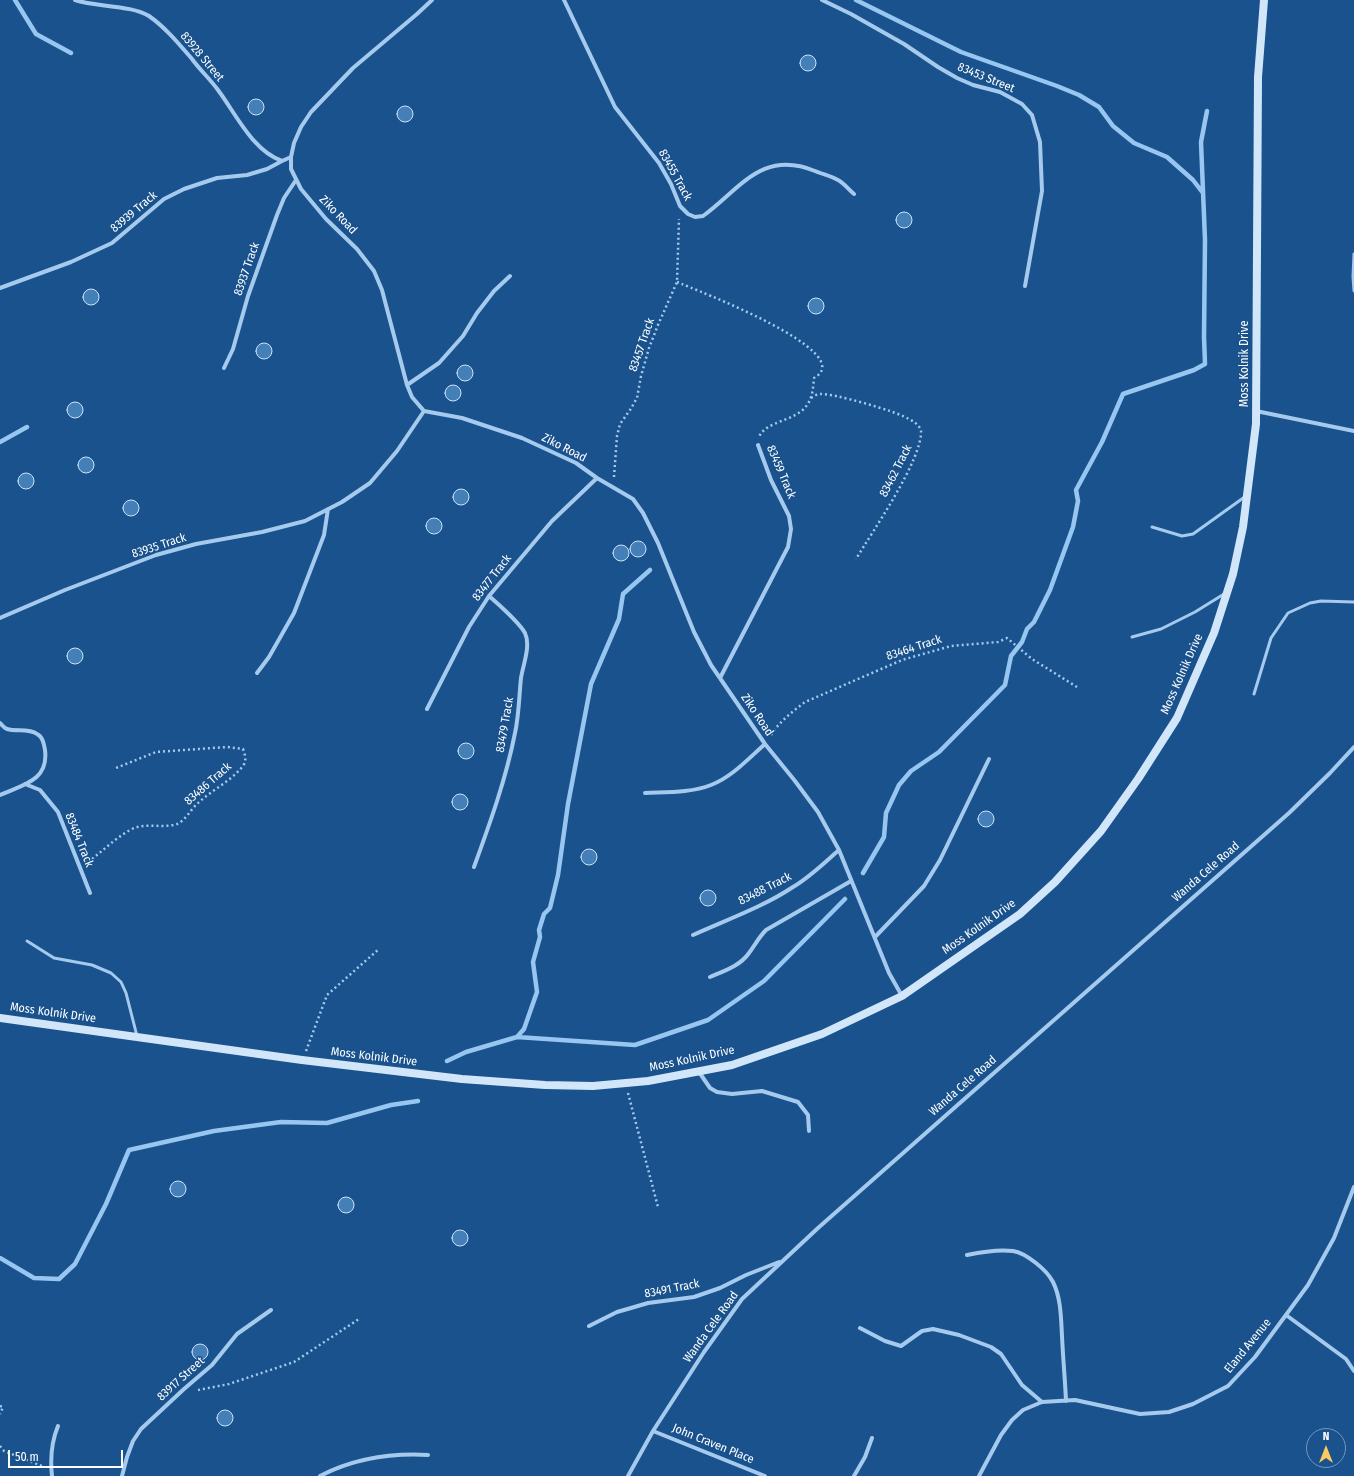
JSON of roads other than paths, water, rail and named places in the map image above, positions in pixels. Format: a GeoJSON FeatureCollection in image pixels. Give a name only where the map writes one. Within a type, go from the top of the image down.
{"type":"FeatureCollection","features":[{"type":"Feature","properties":{"kind":"main road","name":"Moss Kolnik Drive"},"geometry":{"type":"LineString","coordinates":[[0,1018],[302,1060],[462,1079],[545,1085],[593,1086],[648,1081],[732,1065],[822,1034],[902,996],[1020,914],[1055,882],[1101,831],[1138,779],[1177,718],[1214,633],[1233,574],[1243,527],[1256,424],[1258,77],[1264,0]]}},
{"type":"Feature","properties":{"kind":"street","name":"83928 Street"},"geometry":{"type":"LineString","coordinates":[[75,0],[129,9],[147,15],[160,24],[175,39],[217,89],[252,138],[272,157],[282,160]]}},
{"type":"Feature","properties":{"kind":"street","name":"Ziko Road"},"geometry":{"type":"LineString","coordinates":[[432,0],[353,68],[311,112],[294,143],[291,157],[291,169],[296,180],[301,189],[326,219],[357,249],[374,271],[382,290],[407,385],[412,397],[424,411],[462,418],[522,438],[576,463],[597,478],[633,499],[643,513],[658,543],[699,643],[711,665],[765,744],[796,780],[818,812],[839,850],[876,937],[889,973],[902,996]]}},
{"type":"Feature","properties":{"kind":"street","name":"83455 Track"},"geometry":{"type":"LineString","coordinates":[[564,0],[615,107],[659,162],[680,206],[688,214],[695,217],[703,216],[746,179],[768,167],[783,164],[796,164],[838,180],[854,194]]}},
{"type":"Feature","properties":{"kind":"street","name":"83453 Street"},"geometry":{"type":"LineString","coordinates":[[822,0],[851,14],[904,44],[957,78],[973,85],[1000,92],[1022,104],[1032,115],[1040,142],[1042,191],[1025,286]]}},
{"type":"Feature","properties":{"kind":"street"},"geometry":{"type":"LineString","coordinates":[[282,160],[291,157]]}},
{"type":"Feature","properties":{"kind":"street","name":"83939 Track"},"geometry":{"type":"LineString","coordinates":[[0,288],[71,262],[112,243],[164,199],[217,178],[247,175],[267,169],[282,160]]}},
{"type":"Feature","properties":{"kind":"street","name":"83937 Track"},"geometry":{"type":"LineString","coordinates":[[224,368],[233,350],[248,296],[277,215],[284,198],[296,180]]}},
{"type":"Feature","properties":{"kind":"street"},"geometry":{"type":"LineString","coordinates":[[407,385],[438,363],[463,336],[477,313],[494,291],[510,276]]}},
{"type":"Feature","properties":{"kind":"street","name":"83935 Track"},"geometry":{"type":"LineString","coordinates":[[0,618],[66,590],[156,555],[196,544],[290,526],[306,521],[342,502],[370,483],[397,451],[424,411]]}},
{"type":"Feature","properties":{"kind":"street"},"geometry":{"type":"LineString","coordinates":[[1256,411],[1354,431]]}},
{"type":"Feature","properties":{"kind":"street","name":"83459 Track"},"geometry":{"type":"LineString","coordinates":[[720,678],[788,547],[790,539],[791,529],[789,516],[771,480],[758,445]]}},
{"type":"Feature","properties":{"kind":"street","name":"83477 Track"},"geometry":{"type":"LineString","coordinates":[[427,709],[469,627],[489,596],[552,521],[597,478]]}},
{"type":"Feature","properties":{"kind":"street"},"geometry":{"type":"LineString","coordinates":[[257,673],[269,657],[294,613],[324,535],[328,509]]}},
{"type":"Feature","properties":{"kind":"street","name":"83479 Track"},"geometry":{"type":"LineString","coordinates":[[474,867],[494,812],[509,762],[520,704],[521,680],[527,647],[524,633],[507,613],[489,596]]}},
{"type":"Feature","properties":{"kind":"street"},"geometry":{"type":"LineString","coordinates":[[0,723],[8,729],[29,731],[37,734],[43,741],[45,752],[41,772],[33,781],[0,795]]}},
{"type":"Feature","properties":{"kind":"street"},"geometry":{"type":"LineString","coordinates":[[644,793],[699,789],[712,785],[722,780],[739,767],[765,744]]}},
{"type":"Feature","properties":{"kind":"street","name":"Wanda Cele Road"},"geometry":{"type":"LineString","coordinates":[[628,1476],[653,1431],[704,1352],[742,1299],[781,1261],[1288,813],[1330,773],[1354,747]]}},
{"type":"Feature","properties":{"kind":"street"},"geometry":{"type":"LineString","coordinates":[[876,937],[924,886],[940,860],[989,759]]}},
{"type":"Feature","properties":{"kind":"street","name":"83484 Track"},"geometry":{"type":"LineString","coordinates":[[25,784],[40,790],[58,812],[90,893]]}},
{"type":"Feature","properties":{"kind":"street","name":"83488 Track"},"geometry":{"type":"LineString","coordinates":[[693,935],[793,888],[817,870],[839,850]]}},
{"type":"Feature","properties":{"kind":"street"},"geometry":{"type":"LineString","coordinates":[[710,977],[734,967],[748,954],[759,937],[766,930],[851,881]]}},
{"type":"Feature","properties":{"kind":"street"},"geometry":{"type":"LineString","coordinates":[[699,1072],[710,1088],[717,1092],[732,1094],[762,1091],[798,1102],[808,1115],[809,1130]]}},
{"type":"Feature","properties":{"kind":"street","name":"Eland Avenue"},"geometry":{"type":"LineString","coordinates":[[979,1476],[1001,1435],[1012,1420],[1023,1410],[1042,1402],[1075,1400],[1140,1414],[1168,1412],[1193,1404],[1228,1386],[1255,1357],[1308,1285],[1334,1238],[1354,1187]]}},
{"type":"Feature","properties":{"kind":"street"},"geometry":{"type":"LineString","coordinates":[[967,1255],[985,1251],[1013,1251],[1030,1258],[1052,1280],[1058,1294],[1061,1317],[1066,1400]]}},
{"type":"Feature","properties":{"kind":"street","name":"83491 Track"},"geometry":{"type":"LineString","coordinates":[[589,1326],[617,1312],[631,1308],[694,1297],[720,1288],[746,1274],[781,1261]]}},
{"type":"Feature","properties":{"kind":"street","name":"83917 Street"},"geometry":{"type":"LineString","coordinates":[[122,1476],[133,1441],[141,1429],[178,1394],[212,1366],[237,1334],[271,1310]]}},
{"type":"Feature","properties":{"kind":"street"},"geometry":{"type":"LineString","coordinates":[[1286,1315],[1346,1359],[1354,1371]]}},
{"type":"Feature","properties":{"kind":"street"},"geometry":{"type":"LineString","coordinates":[[860,1328],[885,1341],[901,1346],[922,1331],[933,1329],[959,1335],[991,1347],[1001,1354],[1022,1385],[1042,1402]]}},
{"type":"Feature","properties":{"kind":"street"},"geometry":{"type":"LineString","coordinates":[[52,1476],[51,1448],[53,1437],[58,1426]]}},
{"type":"Feature","properties":{"kind":"street","name":"John Craven Place"},"geometry":{"type":"LineString","coordinates":[[653,1431],[765,1476]]}},
{"type":"Feature","properties":{"kind":"street"},"geometry":{"type":"LineString","coordinates":[[854,1476],[865,1457],[872,1438]]}},
{"type":"Feature","properties":{"kind":"street"},"geometry":{"type":"LineString","coordinates":[[320,1476],[349,1464],[373,1457],[406,1454],[428,1455]]}},
{"type":"Feature","properties":{"kind":"lane"},"geometry":{"type":"LineString","coordinates":[[1354,254],[1354,291]]}},
{"type":"Feature","properties":{"kind":"lane"},"geometry":{"type":"LineString","coordinates":[[1152,527],[1182,536],[1188,536],[1198,531],[1247,494]]}},
{"type":"Feature","properties":{"kind":"lane"},"geometry":{"type":"LineString","coordinates":[[1132,636],[1161,629],[1195,612],[1227,593]]}},
{"type":"Feature","properties":{"kind":"lane"},"geometry":{"type":"LineString","coordinates":[[1254,694],[1271,638],[1288,613],[1310,603],[1320,601],[1354,602]]}},
{"type":"Feature","properties":{"kind":"lane"},"geometry":{"type":"LineString","coordinates":[[27,941],[54,958],[92,965],[111,973],[121,982],[126,993],[138,1038]]}},
{"type":"Feature","properties":{"kind":"waterway"},"geometry":{"type":"LineString","coordinates":[[15,0],[36,34],[71,53]]}},
{"type":"Feature","properties":{"kind":"waterway"},"geometry":{"type":"LineString","coordinates":[[856,0],[961,52],[1079,95],[1099,107],[1113,126],[1134,143],[1167,157],[1193,180],[1203,193]]}},
{"type":"Feature","properties":{"kind":"waterway"},"geometry":{"type":"LineString","coordinates":[[863,873],[884,837],[886,813],[899,785],[911,771],[939,752],[1005,685],[1011,656],[1022,642],[1027,629],[1034,622],[1050,590],[1073,527],[1078,501],[1076,490],[1102,442],[1123,394],[1194,370],[1205,364],[1205,240],[1201,142],[1207,111]]}},
{"type":"Feature","properties":{"kind":"waterway"},"geometry":{"type":"LineString","coordinates":[[0,442],[27,427]]}},
{"type":"Feature","properties":{"kind":"waterway"},"geometry":{"type":"LineString","coordinates":[[517,1037],[524,1029],[537,992],[533,962],[540,937],[539,930],[544,914],[550,908],[558,875],[568,804],[591,684],[619,619],[623,594],[650,570]]}},
{"type":"Feature","properties":{"kind":"waterway"},"geometry":{"type":"LineString","coordinates":[[447,1061],[466,1052],[517,1037],[635,1045],[708,1020],[764,981],[845,899]]}},
{"type":"Feature","properties":{"kind":"waterway"},"geometry":{"type":"LineString","coordinates":[[0,1258],[34,1278],[59,1279],[75,1264],[106,1204],[129,1150],[214,1131],[281,1122],[327,1123],[391,1105],[418,1101]]}}]}
